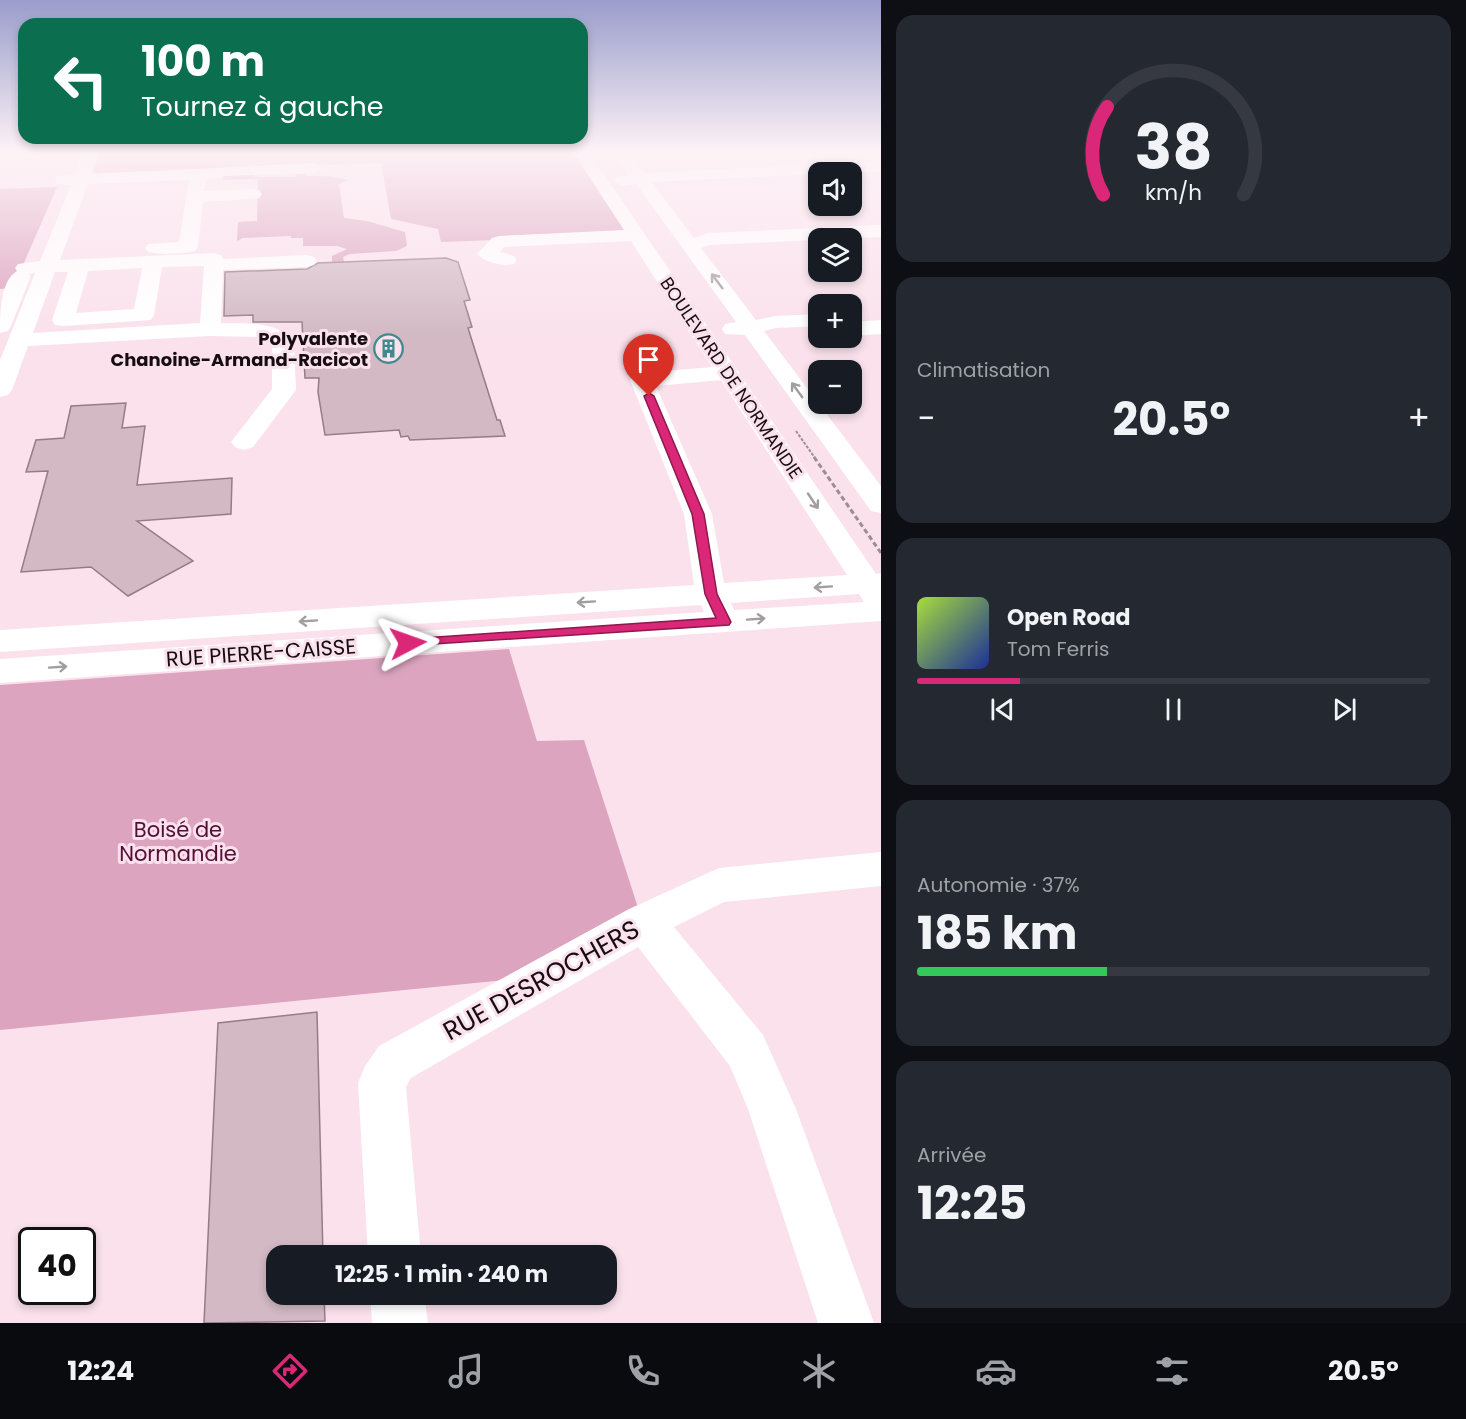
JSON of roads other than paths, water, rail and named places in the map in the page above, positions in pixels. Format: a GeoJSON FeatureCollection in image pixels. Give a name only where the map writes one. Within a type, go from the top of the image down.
{"type":"FeatureCollection","features":[{"type":"Feature","properties":{"kind":"street"},"geometry":{"type":"LineString","coordinates":[[0,327],[12,299],[38,257],[54,214]]}},
{"type":"Feature","properties":{"kind":"street"},"geometry":{"type":"LineString","coordinates":[[38,257],[188,247],[193,214]]}},
{"type":"Feature","properties":{"kind":"street","name":"BOULEVARD DE NORMANDIE"},"geometry":{"type":"LineString","coordinates":[[622,214],[878,595]]}},
{"type":"Feature","properties":{"kind":"street","name":"BOULEVARD DE NORMANDIE"},"geometry":{"type":"LineString","coordinates":[[666,214],[881,505]]}},
{"type":"Feature","properties":{"kind":"street"},"geometry":{"type":"LineString","coordinates":[[690,245],[708,239],[881,231]]}},
{"type":"Feature","properties":{"kind":"street"},"geometry":{"type":"LineString","coordinates":[[862,241],[881,240]]}},
{"type":"Feature","properties":{"kind":"street"},"geometry":{"type":"LineString","coordinates":[[507,260],[487,255],[499,242],[639,241],[715,249],[808,244]]}},
{"type":"Feature","properties":{"kind":"street"},"geometry":{"type":"LineString","coordinates":[[38,257],[77,273],[307,257]]}},
{"type":"Feature","properties":{"kind":"street"},"geometry":{"type":"LineString","coordinates":[[2,378],[36,298],[38,257]]}},
{"type":"Feature","properties":{"kind":"street"},"geometry":{"type":"LineString","coordinates":[[210,329],[214,262]]}},
{"type":"Feature","properties":{"kind":"street"},"geometry":{"type":"LineString","coordinates":[[77,273],[63,320],[143,315],[152,269]]}},
{"type":"Feature","properties":{"kind":"street"},"geometry":{"type":"LineString","coordinates":[[12,299],[36,298]]}},
{"type":"Feature","properties":{"kind":"street"},"geometry":{"type":"LineString","coordinates":[[862,317],[881,316]]}},
{"type":"Feature","properties":{"kind":"street"},"geometry":{"type":"LineString","coordinates":[[752,328],[776,322],[808,321]]}},
{"type":"Feature","properties":{"kind":"street"},"geometry":{"type":"LineString","coordinates":[[862,328],[881,327]]}},
{"type":"Feature","properties":{"kind":"street"},"geometry":{"type":"LineString","coordinates":[[699,330],[752,328],[783,333],[808,332]]}},
{"type":"Feature","properties":{"kind":"street"},"geometry":{"type":"LineString","coordinates":[[20,340],[210,329],[263,331],[283,342],[284,390],[244,442]]}},
{"type":"Feature","properties":{"kind":"street"},"geometry":{"type":"LineString","coordinates":[[84,359],[90,336]]}},
{"type":"Feature","properties":{"kind":"street"},"geometry":{"type":"LineString","coordinates":[[35,362],[43,339]]}},
{"type":"Feature","properties":{"kind":"street"},"geometry":{"type":"LineString","coordinates":[[718,608],[698,514],[642,380],[727,373]]}},
{"type":"Feature","properties":{"kind":"street","name":"RUE PIERRE-CAISSE"},"geometry":{"type":"LineString","coordinates":[[0,641],[342,633],[878,595]]}},
{"type":"Feature","properties":{"kind":"street","name":"RUE PIERRE-CAISSE"},"geometry":{"type":"LineString","coordinates":[[0,671],[342,633]]}},
{"type":"Feature","properties":{"kind":"street","name":"RUE DESROCHERS"},"geometry":{"type":"LineString","coordinates":[[393,1245],[382,1083],[395,1062],[644,922],[719,885],[881,869]]}},
{"type":"Feature","properties":{"kind":"street"},"geometry":{"type":"LineString","coordinates":[[644,922],[747,1051],[772,1109],[846,1323]]}},
{"type":"Feature","properties":{"kind":"street"},"geometry":{"type":"LineString","coordinates":[[399,1305],[400,1323]]}},
{"type":"Feature","properties":{"kind":"place","name":"Polyvalente Chanoine-Armand-Racicot"},"geometry":{"type":"Point","coordinates":[389,349]}},
{"type":"Feature","properties":{"kind":"park label","name":"Boisé de Normandie"},"geometry":{"type":"Point","coordinates":[178,842]}}]}
